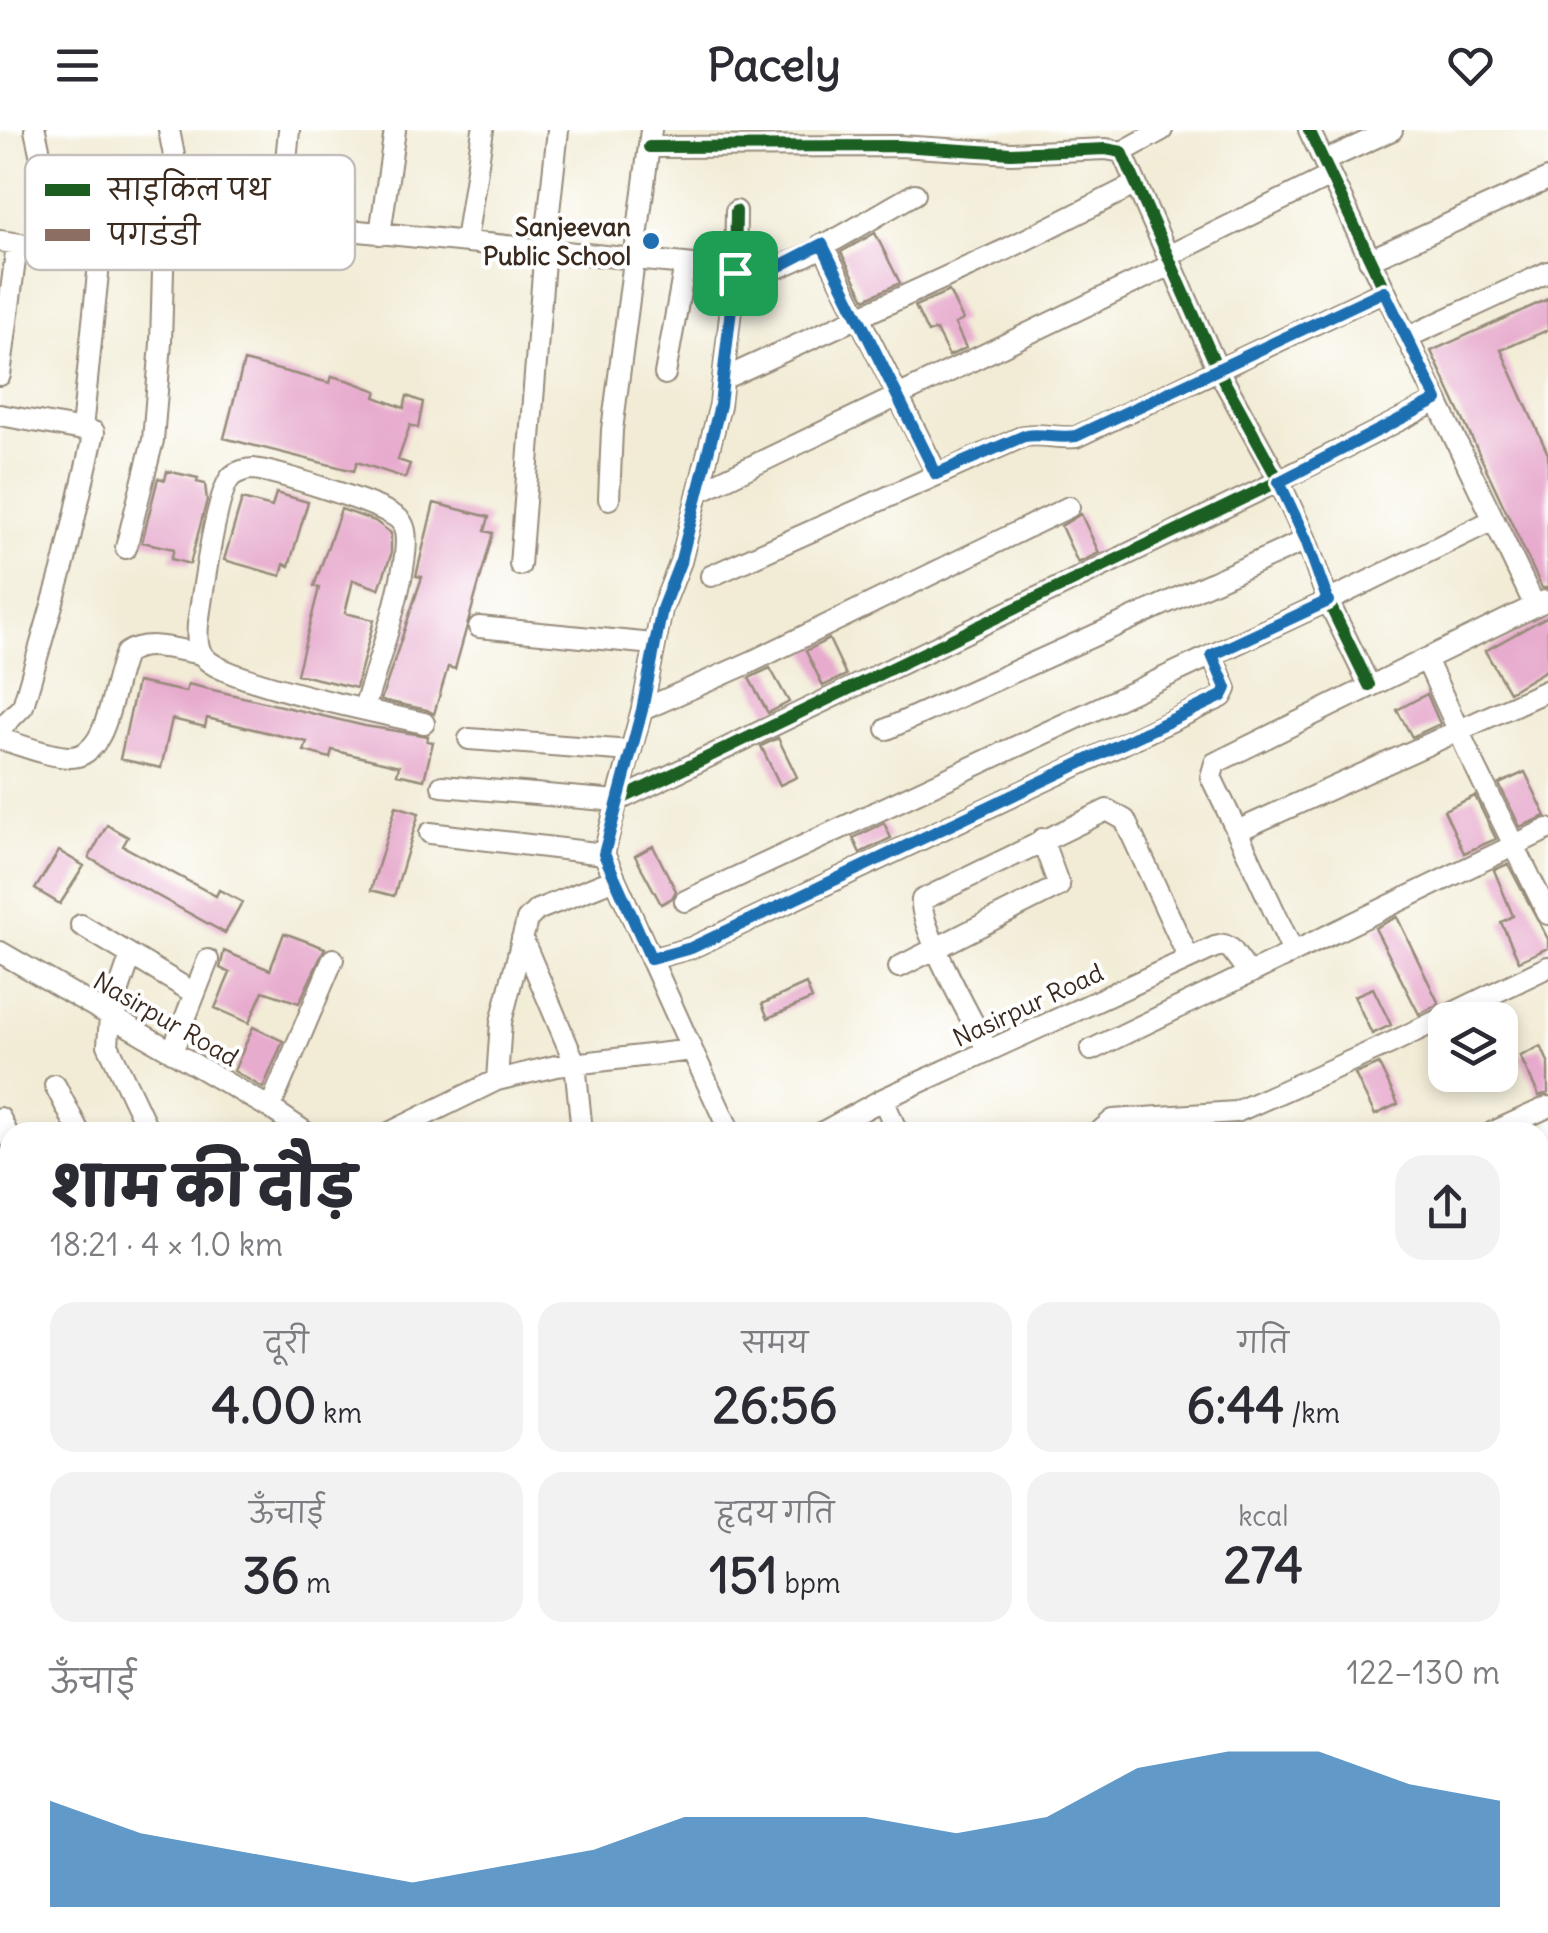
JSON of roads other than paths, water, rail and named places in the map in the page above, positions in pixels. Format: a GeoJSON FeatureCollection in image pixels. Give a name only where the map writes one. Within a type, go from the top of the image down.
{"type":"FeatureCollection","features":[{"type":"Feature","properties":{"kind":"street"},"geometry":{"type":"LineString","coordinates":[[35,130],[41,155]]}},
{"type":"Feature","properties":{"kind":"street"},"geometry":{"type":"LineString","coordinates":[[168,130],[173,155]]}},
{"type":"Feature","properties":{"kind":"street"},"geometry":{"type":"LineString","coordinates":[[287,155],[289,130]]}},
{"type":"Feature","properties":{"kind":"street"},"geometry":{"type":"LineString","coordinates":[[380,234],[396,130]]}},
{"type":"Feature","properties":{"kind":"street"},"geometry":{"type":"LineString","coordinates":[[466,242],[483,130]]}},
{"type":"Feature","properties":{"kind":"street"},"geometry":{"type":"LineString","coordinates":[[520,565],[558,130]]}},
{"type":"Feature","properties":{"kind":"street"},"geometry":{"type":"LineString","coordinates":[[608,499],[612,430],[650,138],[1011,153],[1112,144],[1162,130]]}},
{"type":"Feature","properties":{"kind":"street"},"geometry":{"type":"LineString","coordinates":[[1293,952],[1211,777],[1215,763],[1542,603],[1493,520],[1308,130]]}},
{"type":"Feature","properties":{"kind":"street"},"geometry":{"type":"LineString","coordinates":[[698,492],[1170,261],[1392,130]]}},
{"type":"Feature","properties":{"kind":"street"},"geometry":{"type":"LineString","coordinates":[[1112,144],[1136,184],[1218,370],[1279,482],[1328,601],[1369,685]]}},
{"type":"Feature","properties":{"kind":"street"},"geometry":{"type":"LineString","coordinates":[[1368,260],[1548,179]]}},
{"type":"Feature","properties":{"kind":"street"},"geometry":{"type":"LineString","coordinates":[[723,379],[1007,250],[1136,184]]}},
{"type":"Feature","properties":{"kind":"street"},"geometry":{"type":"LineString","coordinates":[[355,231],[545,248],[735,273],[770,271],[915,194]]}},
{"type":"Feature","properties":{"kind":"street"},"geometry":{"type":"LineString","coordinates":[[725,1122],[604,854],[642,710],[662,609],[681,560],[720,405],[735,273],[736,210]]}},
{"type":"Feature","properties":{"kind":"street"},"geometry":{"type":"LineString","coordinates":[[0,374],[8,243]]}},
{"type":"Feature","properties":{"kind":"street"},"geometry":{"type":"LineString","coordinates":[[822,244],[936,474]]}},
{"type":"Feature","properties":{"kind":"street"},"geometry":{"type":"LineString","coordinates":[[665,374],[685,264]]}},
{"type":"Feature","properties":{"kind":"street"},"geometry":{"type":"LineString","coordinates":[[82,429],[99,270]]}},
{"type":"Feature","properties":{"kind":"street"},"geometry":{"type":"LineString","coordinates":[[126,548],[153,440],[162,342],[163,270]]}},
{"type":"Feature","properties":{"kind":"street"},"geometry":{"type":"LineString","coordinates":[[1408,337],[1548,272]]}},
{"type":"Feature","properties":{"kind":"street"},"geometry":{"type":"LineString","coordinates":[[711,576],[1024,436],[1076,436],[1384,291]]}},
{"type":"Feature","properties":{"kind":"street"},"geometry":{"type":"LineString","coordinates":[[442,786],[617,800],[1279,482],[1437,400]]}},
{"type":"Feature","properties":{"kind":"street"},"geometry":{"type":"LineString","coordinates":[[0,415],[94,432],[47,629],[23,706],[0,729]]}},
{"type":"Feature","properties":{"kind":"street"},"geometry":{"type":"LineString","coordinates":[[202,654],[196,640],[201,606],[224,485],[234,474],[250,468],[386,511],[403,524],[406,536],[398,592],[364,710]]}},
{"type":"Feature","properties":{"kind":"street"},"geometry":{"type":"LineString","coordinates":[[642,710],[752,662],[1069,507]]}},
{"type":"Feature","properties":{"kind":"street"},"geometry":{"type":"LineString","coordinates":[[685,902],[1493,520]]}},
{"type":"Feature","properties":{"kind":"street"},"geometry":{"type":"LineString","coordinates":[[887,730],[1306,540]]}},
{"type":"Feature","properties":{"kind":"street"},"geometry":{"type":"LineString","coordinates":[[479,627],[653,644]]}},
{"type":"Feature","properties":{"kind":"street"},"geometry":{"type":"LineString","coordinates":[[0,739],[53,754],[82,755],[92,750],[101,735],[126,653],[136,646],[202,654],[224,671],[424,723]]}},
{"type":"Feature","properties":{"kind":"street"},"geometry":{"type":"LineString","coordinates":[[651,959],[691,948],[1222,696],[1226,688],[1212,655]]}},
{"type":"Feature","properties":{"kind":"street"},"geometry":{"type":"LineString","coordinates":[[1426,660],[1548,914]]}},
{"type":"Feature","properties":{"kind":"street"},"geometry":{"type":"LineString","coordinates":[[1237,830],[1548,690]]}},
{"type":"Feature","properties":{"kind":"street"},"geometry":{"type":"LineString","coordinates":[[469,739],[631,750]]}},
{"type":"Feature","properties":{"kind":"street"},"geometry":{"type":"LineString","coordinates":[[988,1051],[937,948],[921,908],[922,900],[1042,839],[1108,810],[1118,813],[1125,820],[1189,959]]}},
{"type":"Feature","properties":{"kind":"street"},"geometry":{"type":"LineString","coordinates":[[1091,1050],[1548,828]]}},
{"type":"Feature","properties":{"kind":"street"},"geometry":{"type":"LineString","coordinates":[[430,833],[604,854]]}},
{"type":"Feature","properties":{"kind":"street"},"geometry":{"type":"LineString","coordinates":[[899,967],[1060,886],[1042,839]]}},
{"type":"Feature","properties":{"kind":"street"},"geometry":{"type":"LineString","coordinates":[[496,1080],[500,1022],[527,920],[537,910],[615,879]]}},
{"type":"Feature","properties":{"kind":"street"},"geometry":{"type":"LineString","coordinates":[[81,925],[194,993]]}},
{"type":"Feature","properties":{"kind":"street"},"geometry":{"type":"LineString","coordinates":[[522,938],[575,1064],[581,1122]]}},
{"type":"Feature","properties":{"kind":"street","name":"Nasirpur Road"},"geometry":{"type":"LineString","coordinates":[[841,1122],[883,1099],[1224,945],[1248,972]]}},
{"type":"Feature","properties":{"kind":"street","name":"Nasirpur Road"},"geometry":{"type":"LineString","coordinates":[[0,952],[291,1122]]}},
{"type":"Feature","properties":{"kind":"street"},"geometry":{"type":"LineString","coordinates":[[131,955],[110,1016],[108,1045],[145,1122]]}},
{"type":"Feature","properties":{"kind":"street"},"geometry":{"type":"LineString","coordinates":[[270,1108],[333,959]]}},
{"type":"Feature","properties":{"kind":"street"},"geometry":{"type":"LineString","coordinates":[[172,1052],[208,960]]}},
{"type":"Feature","properties":{"kind":"street"},"geometry":{"type":"LineString","coordinates":[[1111,1122],[1236,1112],[1548,967]]}},
{"type":"Feature","properties":{"kind":"street"},"geometry":{"type":"LineString","coordinates":[[411,1122],[496,1080],[575,1064],[692,1050]]}},
{"type":"Feature","properties":{"kind":"street"},"geometry":{"type":"LineString","coordinates":[[55,1085],[73,1122]]}},
{"type":"Feature","properties":{"kind":"street"},"geometry":{"type":"LineString","coordinates":[[883,1099],[893,1122]]}},
{"type":"Feature","properties":{"kind":"street"},"geometry":{"type":"LineString","coordinates":[[1515,1122],[1548,1107]]}},
{"type":"Feature","properties":{"kind":"place","name":"Sanjeevan Public School"},"geometry":{"type":"Point","coordinates":[651,241]}}]}
